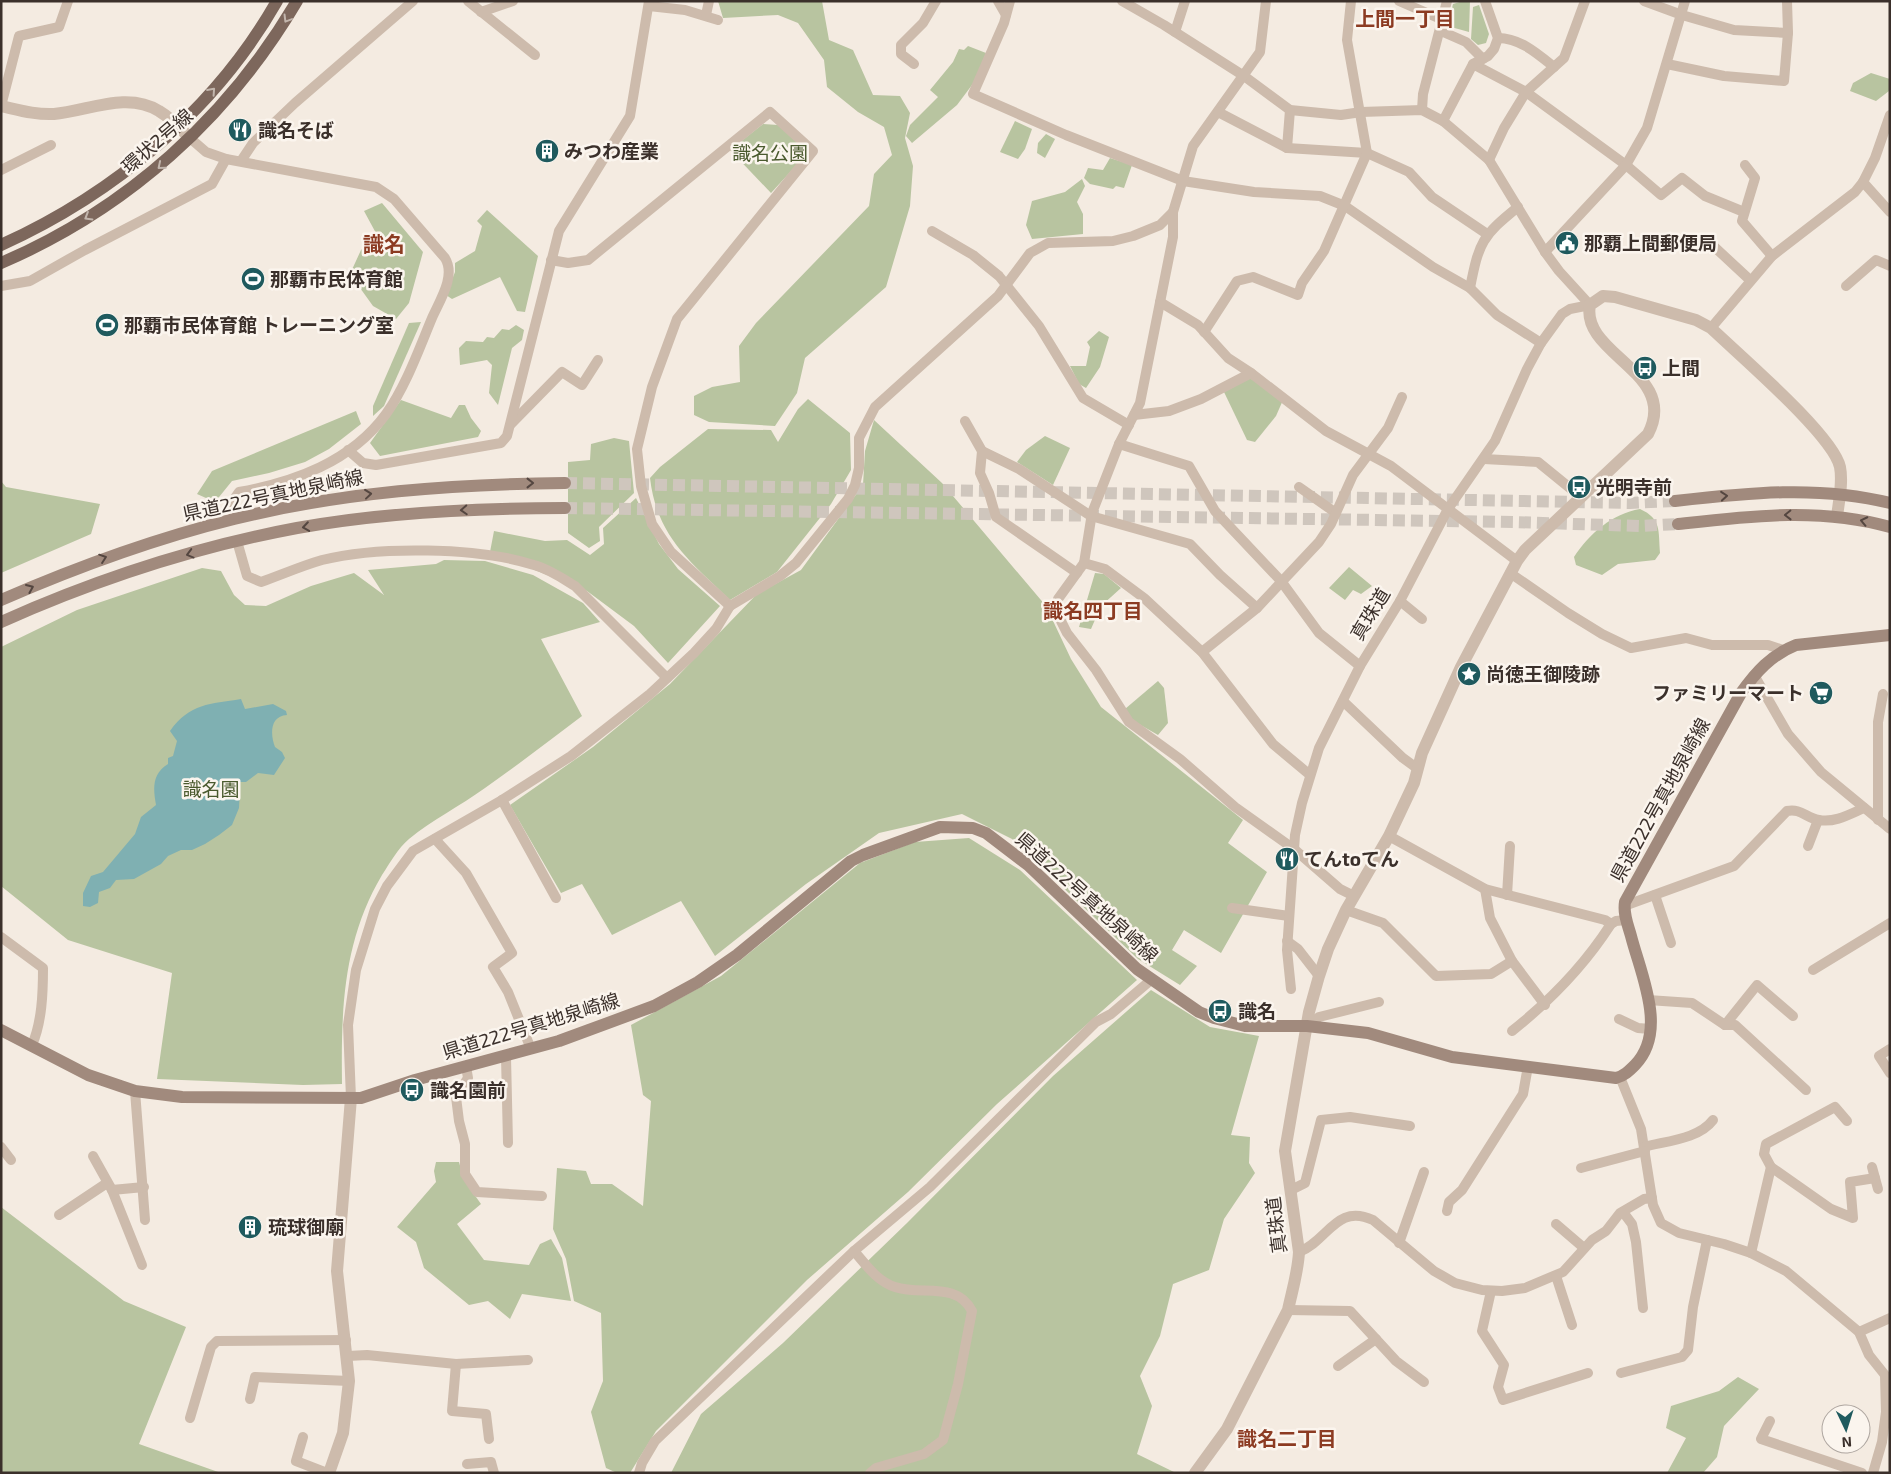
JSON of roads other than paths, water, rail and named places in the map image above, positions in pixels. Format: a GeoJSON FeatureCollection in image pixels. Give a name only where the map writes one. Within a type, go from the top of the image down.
{"type":"FeatureCollection","features":[{"type":"Feature","properties":{"kind":"main road","name":"環状2号線"},"geometry":{"type":"LineString","coordinates":[[1,245],[82,203],[119,177],[178,126],[238,60],[276,1]]}},
{"type":"Feature","properties":{"kind":"main road","name":"環状2号線"},"geometry":{"type":"LineString","coordinates":[[1,263],[67,230],[151,174],[191,139],[257,64],[297,1]]}},
{"type":"Feature","properties":{"kind":"main road","name":"県道222号真地泉崎線"},"geometry":{"type":"LineString","coordinates":[[1,600],[134,547],[234,518],[360,495],[406,490],[482,485],[565,483]]}},
{"type":"Feature","properties":{"kind":"main road"},"geometry":{"type":"LineString","coordinates":[[1675,501],[1757,493],[1806,492],[1840,493],[1890,502]]}},
{"type":"Feature","properties":{"kind":"main road","name":"県道222号真地泉崎線"},"geometry":{"type":"LineString","coordinates":[[1,622],[50,600],[142,567],[237,541],[297,528],[462,510],[565,508]]}},
{"type":"Feature","properties":{"kind":"main road"},"geometry":{"type":"LineString","coordinates":[[1678,524],[1758,516],[1837,516],[1890,527]]}},
{"type":"Feature","properties":{"kind":"main road","name":"県道222号真地泉崎線"},"geometry":{"type":"LineString","coordinates":[[1,1030],[88,1075],[135,1091],[182,1097],[361,1098],[466,1066],[506,1057],[623,1019],[676,994],[743,950],[852,861],[863,855],[940,826],[973,828],[998,841],[1028,865],[1137,969],[1199,1012],[1228,1023],[1245,1026],[1307,1026],[1368,1032],[1452,1057],[1528,1066],[1603,1078],[1620,1077],[1628,1072],[1644,1054],[1650,1030],[1648,1000],[1626,920],[1624,906],[1631,889],[1754,674],[1782,650],[1796,644],[1890,635]]}},
{"type":"Feature","properties":{"kind":"street"},"geometry":{"type":"LineString","coordinates":[[68,1],[59,27],[19,36],[1,106],[40,114],[55,114],[122,102],[137,102],[158,110],[206,152],[226,159],[376,187],[394,199],[448,262],[450,272],[443,291],[393,403],[376,426],[348,450],[306,475],[277,484],[238,492],[232,502],[234,518]]}},
{"type":"Feature","properties":{"kind":"street"},"geometry":{"type":"LineString","coordinates":[[241,161],[253,143],[295,103],[413,1]]}},
{"type":"Feature","properties":{"kind":"street"},"geometry":{"type":"LineString","coordinates":[[468,1],[535,55]]}},
{"type":"Feature","properties":{"kind":"street"},"geometry":{"type":"LineString","coordinates":[[481,12],[514,1]]}},
{"type":"Feature","properties":{"kind":"street"},"geometry":{"type":"LineString","coordinates":[[706,15],[709,1]]}},
{"type":"Feature","properties":{"kind":"street"},"geometry":{"type":"LineString","coordinates":[[998,1],[1006,15]]}},
{"type":"Feature","properties":{"kind":"street"},"geometry":{"type":"LineString","coordinates":[[1010,1],[973,94],[1066,135],[1183,181],[1254,192],[1320,196],[1345,206],[1433,267],[1470,288],[1497,315],[1541,343]]}},
{"type":"Feature","properties":{"kind":"street"},"geometry":{"type":"LineString","coordinates":[[1122,1],[1244,76],[1290,110],[1341,115],[1361,112],[1422,110],[1443,121],[1489,160],[1545,252],[1559,272],[1590,305],[1603,296],[1615,297],[1696,320],[1711,328],[1814,426],[1830,446],[1840,467],[1840,493],[1837,516]]}},
{"type":"Feature","properties":{"kind":"street"},"geometry":{"type":"LineString","coordinates":[[1175,32],[1185,1]]}},
{"type":"Feature","properties":{"kind":"street"},"geometry":{"type":"LineString","coordinates":[[1204,332],[1237,281],[1253,277],[1298,295],[1302,283],[1324,251],[1345,206],[1367,153],[1347,40],[1351,1]]}},
{"type":"Feature","properties":{"kind":"street"},"geometry":{"type":"LineString","coordinates":[[1399,1],[1443,20]]}},
{"type":"Feature","properties":{"kind":"street"},"geometry":{"type":"LineString","coordinates":[[1422,110],[1423,94],[1441,31],[1447,1]]}},
{"type":"Feature","properties":{"kind":"street"},"geometry":{"type":"LineString","coordinates":[[1443,121],[1473,64],[1483,59],[1494,49],[1498,38],[1485,1]]}},
{"type":"Feature","properties":{"kind":"street"},"geometry":{"type":"LineString","coordinates":[[1489,160],[1504,128],[1526,92],[1564,58],[1585,1]]}},
{"type":"Feature","properties":{"kind":"street"},"geometry":{"type":"LineString","coordinates":[[1644,1],[1682,15],[1734,30],[1788,34]]}},
{"type":"Feature","properties":{"kind":"street"},"geometry":{"type":"LineString","coordinates":[[1545,252],[1626,165],[1647,128],[1686,1]]}},
{"type":"Feature","properties":{"kind":"street"},"geometry":{"type":"LineString","coordinates":[[1667,64],[1724,76],[1784,80],[1788,34],[1787,1]]}},
{"type":"Feature","properties":{"kind":"street"},"geometry":{"type":"LineString","coordinates":[[914,64],[902,54],[901,45],[922,23],[935,2]]}},
{"type":"Feature","properties":{"kind":"street"},"geometry":{"type":"LineString","coordinates":[[1263,2],[1260,52],[1193,146],[1173,212],[1174,230],[1140,403],[1119,444],[1091,516],[1084,563],[1058,599],[1057,613],[1067,633],[1096,670],[1129,722],[1180,759],[1235,807],[1294,849],[1340,889],[1354,896]]}},
{"type":"Feature","properties":{"kind":"street"},"geometry":{"type":"LineString","coordinates":[[348,450],[362,463],[376,465],[501,442],[507,436],[559,231],[630,116],[649,4],[706,15],[718,20]]}},
{"type":"Feature","properties":{"kind":"street"},"geometry":{"type":"LineString","coordinates":[[1441,31],[1466,42],[1483,59]]}},
{"type":"Feature","properties":{"kind":"street"},"geometry":{"type":"LineString","coordinates":[[1498,38],[1507,38],[1518,42],[1554,67]]}},
{"type":"Feature","properties":{"kind":"street"},"geometry":{"type":"LineString","coordinates":[[1473,64],[1526,92],[1626,165],[1661,195],[1682,178],[1705,196],[1744,212]]}},
{"type":"Feature","properties":{"kind":"street"},"geometry":{"type":"LineString","coordinates":[[1287,148],[1290,110]]}},
{"type":"Feature","properties":{"kind":"street"},"geometry":{"type":"LineString","coordinates":[[551,260],[568,263],[588,260],[770,112],[813,151],[677,319],[652,387],[637,449],[641,486],[652,524],[671,552],[730,606]]}},
{"type":"Feature","properties":{"kind":"street"},"geometry":{"type":"LineString","coordinates":[[1218,112],[1287,148],[1367,153],[1409,172],[1432,197],[1487,234]]}},
{"type":"Feature","properties":{"kind":"street"},"geometry":{"type":"LineString","coordinates":[[1711,328],[1772,256],[1855,192],[1863,182],[1890,115]]}},
{"type":"Feature","properties":{"kind":"street"},"geometry":{"type":"LineString","coordinates":[[1,170],[51,144]]}},
{"type":"Feature","properties":{"kind":"street"},"geometry":{"type":"LineString","coordinates":[[1,286],[30,282],[85,250],[212,184],[226,159]]}},
{"type":"Feature","properties":{"kind":"street"},"geometry":{"type":"LineString","coordinates":[[1745,165],[1755,178],[1742,221],[1772,256]]}},
{"type":"Feature","properties":{"kind":"street"},"geometry":{"type":"LineString","coordinates":[[1863,182],[1890,212]]}},
{"type":"Feature","properties":{"kind":"street"},"geometry":{"type":"LineString","coordinates":[[1470,288],[1481,243],[1487,234],[1518,207]]}},
{"type":"Feature","properties":{"kind":"street"},"geometry":{"type":"LineString","coordinates":[[303,1437],[296,1462],[328,1473],[342,1433],[349,1382],[348,1356],[337,1271],[351,1098],[348,1025],[356,970],[364,940],[375,909],[400,868],[413,852],[502,800],[571,756],[621,718],[667,678],[710,635],[730,606],[780,576],[796,562],[848,499],[855,485],[858,468],[859,438],[875,407],[931,354],[998,296],[1030,253],[1048,243],[1113,241],[1133,236],[1160,225],[1173,212]]}},
{"type":"Feature","properties":{"kind":"street"},"geometry":{"type":"LineString","coordinates":[[932,231],[973,255],[1006,284],[1039,326],[1083,398],[1129,425]]}},
{"type":"Feature","properties":{"kind":"street"},"geometry":{"type":"LineString","coordinates":[[1708,241],[1750,280]]}},
{"type":"Feature","properties":{"kind":"street"},"geometry":{"type":"LineString","coordinates":[[1846,286],[1876,260],[1890,266]]}},
{"type":"Feature","properties":{"kind":"street"},"geometry":{"type":"LineString","coordinates":[[1160,302],[1198,325],[1228,358],[1251,373],[1326,431],[1391,466],[1517,561]]}},
{"type":"Feature","properties":{"kind":"street","name":"真珠道"},"geometry":{"type":"LineString","coordinates":[[1197,1472],[1227,1429],[1288,1310],[1300,1252],[1285,1151],[1310,1009],[1328,949],[1346,910],[1389,836],[1418,769],[1422,753],[1461,667],[1517,561],[1525,550],[1648,434],[1656,412],[1648,390],[1595,331],[1590,318],[1590,305],[1570,309],[1562,314],[1541,343],[1527,369],[1495,441],[1448,508],[1400,602],[1360,666],[1319,748],[1298,819],[1294,849],[1287,941],[1291,989]]}},
{"type":"Feature","properties":{"kind":"street"},"geometry":{"type":"LineString","coordinates":[[510,424],[562,372],[582,384],[598,360]]}},
{"type":"Feature","properties":{"kind":"street"},"geometry":{"type":"LineString","coordinates":[[1134,415],[1169,411],[1201,399],[1251,373]]}},
{"type":"Feature","properties":{"kind":"street"},"geometry":{"type":"LineString","coordinates":[[1202,652],[1257,608],[1319,542],[1336,513],[1353,475],[1388,428],[1402,397]]}},
{"type":"Feature","properties":{"kind":"street"},"geometry":{"type":"LineString","coordinates":[[965,420],[982,451],[980,473],[989,493],[996,517],[1077,573]]}},
{"type":"Feature","properties":{"kind":"street"},"geometry":{"type":"LineString","coordinates":[[1119,444],[1189,466],[1215,511],[1281,581],[1319,633],[1360,666]]}},
{"type":"Feature","properties":{"kind":"street"},"geometry":{"type":"LineString","coordinates":[[982,451],[1019,469],[1091,516],[1190,544],[1220,576],[1257,608]]}},
{"type":"Feature","properties":{"kind":"street"},"geometry":{"type":"LineString","coordinates":[[1484,459],[1538,462],[1581,497]]}},
{"type":"Feature","properties":{"kind":"street"},"geometry":{"type":"LineString","coordinates":[[1299,487],[1336,513]]}},
{"type":"Feature","properties":{"kind":"street"},"geometry":{"type":"LineString","coordinates":[[237,541],[247,576],[261,582],[322,560],[379,552],[414,551],[487,555],[534,565],[557,575],[575,586],[667,678]]}},
{"type":"Feature","properties":{"kind":"street"},"geometry":{"type":"LineString","coordinates":[[1084,563],[1105,569],[1144,598],[1202,652],[1273,744],[1310,775]]}},
{"type":"Feature","properties":{"kind":"street"},"geometry":{"type":"LineString","coordinates":[[1510,573],[1602,634],[1631,648],[1686,638],[1712,645],[1768,645],[1782,650]]}},
{"type":"Feature","properties":{"kind":"street"},"geometry":{"type":"LineString","coordinates":[[1400,602],[1422,618]]}},
{"type":"Feature","properties":{"kind":"street"},"geometry":{"type":"LineString","coordinates":[[1754,674],[1788,734],[1821,772],[1890,829]]}},
{"type":"Feature","properties":{"kind":"street"},"geometry":{"type":"LineString","coordinates":[[1878,820],[1878,722],[1883,694]]}},
{"type":"Feature","properties":{"kind":"street"},"geometry":{"type":"LineString","coordinates":[[1343,701],[1403,758],[1418,769]]}},
{"type":"Feature","properties":{"kind":"street"},"geometry":{"type":"LineString","coordinates":[[502,800],[556,898]]}},
{"type":"Feature","properties":{"kind":"street"},"geometry":{"type":"LineString","coordinates":[[1624,906],[1734,866],[1786,811],[1796,809],[1818,820],[1835,820],[1864,808]]}},
{"type":"Feature","properties":{"kind":"street"},"geometry":{"type":"LineString","coordinates":[[1808,846],[1818,820]]}},
{"type":"Feature","properties":{"kind":"street"},"geometry":{"type":"LineString","coordinates":[[1389,836],[1485,889],[1605,920],[1611,924]]}},
{"type":"Feature","properties":{"kind":"street"},"geometry":{"type":"LineString","coordinates":[[435,840],[466,873],[512,953],[493,967],[508,992],[531,1049]]}},
{"type":"Feature","properties":{"kind":"street"},"geometry":{"type":"LineString","coordinates":[[1507,895],[1510,846]]}},
{"type":"Feature","properties":{"kind":"street"},"geometry":{"type":"LineString","coordinates":[[1485,889],[1490,918],[1512,961],[1545,1005]]}},
{"type":"Feature","properties":{"kind":"street"},"geometry":{"type":"LineString","coordinates":[[1655,895],[1671,943]]}},
{"type":"Feature","properties":{"kind":"street"},"geometry":{"type":"LineString","coordinates":[[1232,908],[1289,916]]}},
{"type":"Feature","properties":{"kind":"street"},"geometry":{"type":"LineString","coordinates":[[1346,910],[1383,923],[1436,976],[1491,974],[1512,961]]}},
{"type":"Feature","properties":{"kind":"street"},"geometry":{"type":"LineString","coordinates":[[1512,1031],[1545,1005],[1591,955],[1611,924],[1616,921],[1626,920]]}},
{"type":"Feature","properties":{"kind":"street"},"geometry":{"type":"LineString","coordinates":[[1813,970],[1890,924]]}},
{"type":"Feature","properties":{"kind":"street"},"geometry":{"type":"LineString","coordinates":[[1,938],[43,968],[43,986],[37,1033],[32,1045]]}},
{"type":"Feature","properties":{"kind":"street"},"geometry":{"type":"LineString","coordinates":[[1287,941],[1298,949],[1319,976]]}},
{"type":"Feature","properties":{"kind":"street"},"geometry":{"type":"LineString","coordinates":[[640,1473],[642,1463],[655,1441],[854,1251],[930,1187],[1096,1022],[1111,1014],[1151,980]]}},
{"type":"Feature","properties":{"kind":"street"},"geometry":{"type":"LineString","coordinates":[[1725,1025],[1757,985],[1793,1016]]}},
{"type":"Feature","properties":{"kind":"street"},"geometry":{"type":"LineString","coordinates":[[1648,1000],[1692,1004],[1725,1025],[1734,1025],[1806,1090]]}},
{"type":"Feature","properties":{"kind":"street"},"geometry":{"type":"LineString","coordinates":[[1307,1026],[1319,1017],[1379,1002]]}},
{"type":"Feature","properties":{"kind":"street"},"geometry":{"type":"LineString","coordinates":[[1619,1019],[1638,1028],[1650,1030]]}},
{"type":"Feature","properties":{"kind":"street"},"geometry":{"type":"LineString","coordinates":[[1890,1049],[1879,1056],[1890,1073]]}},
{"type":"Feature","properties":{"kind":"street"},"geometry":{"type":"LineString","coordinates":[[506,1057],[508,1143]]}},
{"type":"Feature","properties":{"kind":"street"},"geometry":{"type":"LineString","coordinates":[[466,1066],[468,1078],[456,1097],[465,1144],[465,1174],[477,1192],[542,1196]]}},
{"type":"Feature","properties":{"kind":"street"},"geometry":{"type":"LineString","coordinates":[[1447,1211],[1449,1202],[1462,1190],[1523,1094],[1528,1066]]}},
{"type":"Feature","properties":{"kind":"street"},"geometry":{"type":"LineString","coordinates":[[1620,1077],[1641,1130],[1656,1214],[1666,1227],[1679,1234],[1752,1253],[1786,1272],[1859,1332],[1869,1355],[1885,1375],[1888,1412],[1873,1473]]}},
{"type":"Feature","properties":{"kind":"street"},"geometry":{"type":"LineString","coordinates":[[135,1091],[144,1187],[145,1220]]}},
{"type":"Feature","properties":{"kind":"street"},"geometry":{"type":"LineString","coordinates":[[1848,1122],[1835,1107],[1766,1144],[1764,1154],[1771,1167],[1831,1209],[1853,1218],[1850,1182],[1876,1178]]}},
{"type":"Feature","properties":{"kind":"street"},"geometry":{"type":"LineString","coordinates":[[1291,1190],[1306,1183],[1321,1120],[1350,1117],[1410,1126]]}},
{"type":"Feature","properties":{"kind":"street"},"geometry":{"type":"LineString","coordinates":[[1581,1168],[1697,1133],[1708,1128],[1713,1120]]}},
{"type":"Feature","properties":{"kind":"street"},"geometry":{"type":"LineString","coordinates":[[1,1146],[11,1160]]}},
{"type":"Feature","properties":{"kind":"street"},"geometry":{"type":"LineString","coordinates":[[93,1156],[109,1187],[142,1265]]}},
{"type":"Feature","properties":{"kind":"street"},"geometry":{"type":"LineString","coordinates":[[1752,1253],[1771,1167]]}},
{"type":"Feature","properties":{"kind":"street"},"geometry":{"type":"LineString","coordinates":[[1872,1167],[1878,1189]]}},
{"type":"Feature","properties":{"kind":"street"},"geometry":{"type":"LineString","coordinates":[[1400,1243],[1424,1172]]}},
{"type":"Feature","properties":{"kind":"street"},"geometry":{"type":"LineString","coordinates":[[59,1215],[109,1187],[144,1187]]}},
{"type":"Feature","properties":{"kind":"street"},"geometry":{"type":"LineString","coordinates":[[1300,1252],[1310,1248],[1339,1219],[1364,1216],[1373,1220],[1434,1272],[1455,1283],[1491,1291],[1525,1288],[1563,1272],[1584,1248],[1606,1231],[1622,1212],[1652,1198]]}},
{"type":"Feature","properties":{"kind":"street"},"geometry":{"type":"LineString","coordinates":[[1622,1212],[1632,1224],[1636,1242],[1643,1308]]}},
{"type":"Feature","properties":{"kind":"street"},"geometry":{"type":"LineString","coordinates":[[1556,1224],[1584,1248]]}},
{"type":"Feature","properties":{"kind":"street"},"geometry":{"type":"LineString","coordinates":[[1622,1373],[1682,1357],[1688,1350],[1693,1307],[1707,1240]]}},
{"type":"Feature","properties":{"kind":"street"},"geometry":{"type":"LineString","coordinates":[[854,1251],[876,1277],[895,1287],[952,1293],[966,1300],[972,1311],[958,1384],[942,1440],[924,1454],[876,1468],[870,1473]]}},
{"type":"Feature","properties":{"kind":"street"},"geometry":{"type":"LineString","coordinates":[[1556,1276],[1572,1325]]}},
{"type":"Feature","properties":{"kind":"street"},"geometry":{"type":"LineString","coordinates":[[1491,1291],[1482,1331],[1504,1366],[1498,1387],[1503,1400],[1588,1373]]}},
{"type":"Feature","properties":{"kind":"street"},"geometry":{"type":"LineString","coordinates":[[1288,1310],[1350,1311],[1396,1361],[1424,1382]]}},
{"type":"Feature","properties":{"kind":"street"},"geometry":{"type":"LineString","coordinates":[[1859,1332],[1890,1318]]}},
{"type":"Feature","properties":{"kind":"street"},"geometry":{"type":"LineString","coordinates":[[1338,1366],[1376,1339]]}},
{"type":"Feature","properties":{"kind":"street"},"geometry":{"type":"LineString","coordinates":[[190,1418],[211,1346],[217,1342],[346,1340]]}},
{"type":"Feature","properties":{"kind":"street"},"geometry":{"type":"LineString","coordinates":[[348,1356],[367,1355],[456,1364],[528,1360]]}},
{"type":"Feature","properties":{"kind":"street"},"geometry":{"type":"LineString","coordinates":[[456,1364],[452,1411],[486,1414],[489,1439]]}},
{"type":"Feature","properties":{"kind":"street"},"geometry":{"type":"LineString","coordinates":[[250,1399],[255,1377],[349,1382]]}},
{"type":"Feature","properties":{"kind":"street"},"geometry":{"type":"LineString","coordinates":[[1770,1421],[1761,1439],[1862,1473]]}},
{"type":"Feature","properties":{"kind":"street"},"geometry":{"type":"LineString","coordinates":[[467,1464],[491,1462],[494,1473]]}},
{"type":"Feature","properties":{"kind":"water"},"geometry":{"type":"Polygon","coordinates":[[[241,699],[245,709],[273,704],[286,711],[287,715],[281,716],[274,722],[272,731],[275,747],[282,752],[285,758],[274,775],[258,773],[246,782],[239,782],[237,785],[240,789],[239,808],[232,825],[219,835],[192,850],[181,850],[168,856],[161,864],[134,879],[116,880],[110,888],[99,892],[98,903],[90,907],[83,906],[83,893],[91,876],[103,872],[135,834],[141,817],[156,805],[154,787],[156,777],[168,764],[168,758],[173,756],[177,741],[170,731],[185,715],[201,706],[241,699]]]}},
{"type":"Feature","properties":{"kind":"tunnel"},"geometry":{"type":"LineString","coordinates":[[565,483],[1630,503],[1675,501]]}},
{"type":"Feature","properties":{"kind":"tunnel"},"geometry":{"type":"LineString","coordinates":[[565,508],[1513,522],[1639,526],[1678,524]]}},
{"type":"Feature","properties":{"kind":"place","name":"識名そば"},"geometry":{"type":"Point","coordinates":[240,130]}},
{"type":"Feature","properties":{"kind":"place","name":"みつわ産業"},"geometry":{"type":"Point","coordinates":[547,151]}},
{"type":"Feature","properties":{"kind":"place","name":"那覇上間郵便局"},"geometry":{"type":"Point","coordinates":[1567,243]}},
{"type":"Feature","properties":{"kind":"place","name":"那覇市民体育館"},"geometry":{"type":"Point","coordinates":[253,279]}},
{"type":"Feature","properties":{"kind":"place","name":"那覇市民体育館 トレーニング室"},"geometry":{"type":"Point","coordinates":[107,325]}},
{"type":"Feature","properties":{"kind":"place","name":"上間"},"geometry":{"type":"Point","coordinates":[1645,368]}},
{"type":"Feature","properties":{"kind":"place","name":"光明寺前"},"geometry":{"type":"Point","coordinates":[1579,487]}},
{"type":"Feature","properties":{"kind":"place","name":"尚徳王御陵跡"},"geometry":{"type":"Point","coordinates":[1469,674]}},
{"type":"Feature","properties":{"kind":"place","name":"ファミリーマート"},"geometry":{"type":"Point","coordinates":[1821,693]}},
{"type":"Feature","properties":{"kind":"place","name":"てんtoてん"},"geometry":{"type":"Point","coordinates":[1287,859]}},
{"type":"Feature","properties":{"kind":"place","name":"識名"},"geometry":{"type":"Point","coordinates":[1220,1011]}},
{"type":"Feature","properties":{"kind":"place","name":"識名園前"},"geometry":{"type":"Point","coordinates":[412,1090]}},
{"type":"Feature","properties":{"kind":"place","name":"琉球御廟"},"geometry":{"type":"Point","coordinates":[250,1227]}},
{"type":"Feature","properties":{"kind":"district","name":"上間一丁目"},"geometry":{"type":"Point","coordinates":[1405,19]}},
{"type":"Feature","properties":{"kind":"district","name":"識名"},"geometry":{"type":"Point","coordinates":[384,245]}},
{"type":"Feature","properties":{"kind":"district","name":"識名四丁目"},"geometry":{"type":"Point","coordinates":[1093,611]}},
{"type":"Feature","properties":{"kind":"district","name":"識名二丁目"},"geometry":{"type":"Point","coordinates":[1287,1439]}},
{"type":"Feature","properties":{"kind":"park label","name":"識名公園"},"geometry":{"type":"Point","coordinates":[770,153]}},
{"type":"Feature","properties":{"kind":"park label","name":"識名園"},"geometry":{"type":"Point","coordinates":[211,789]}}]}
